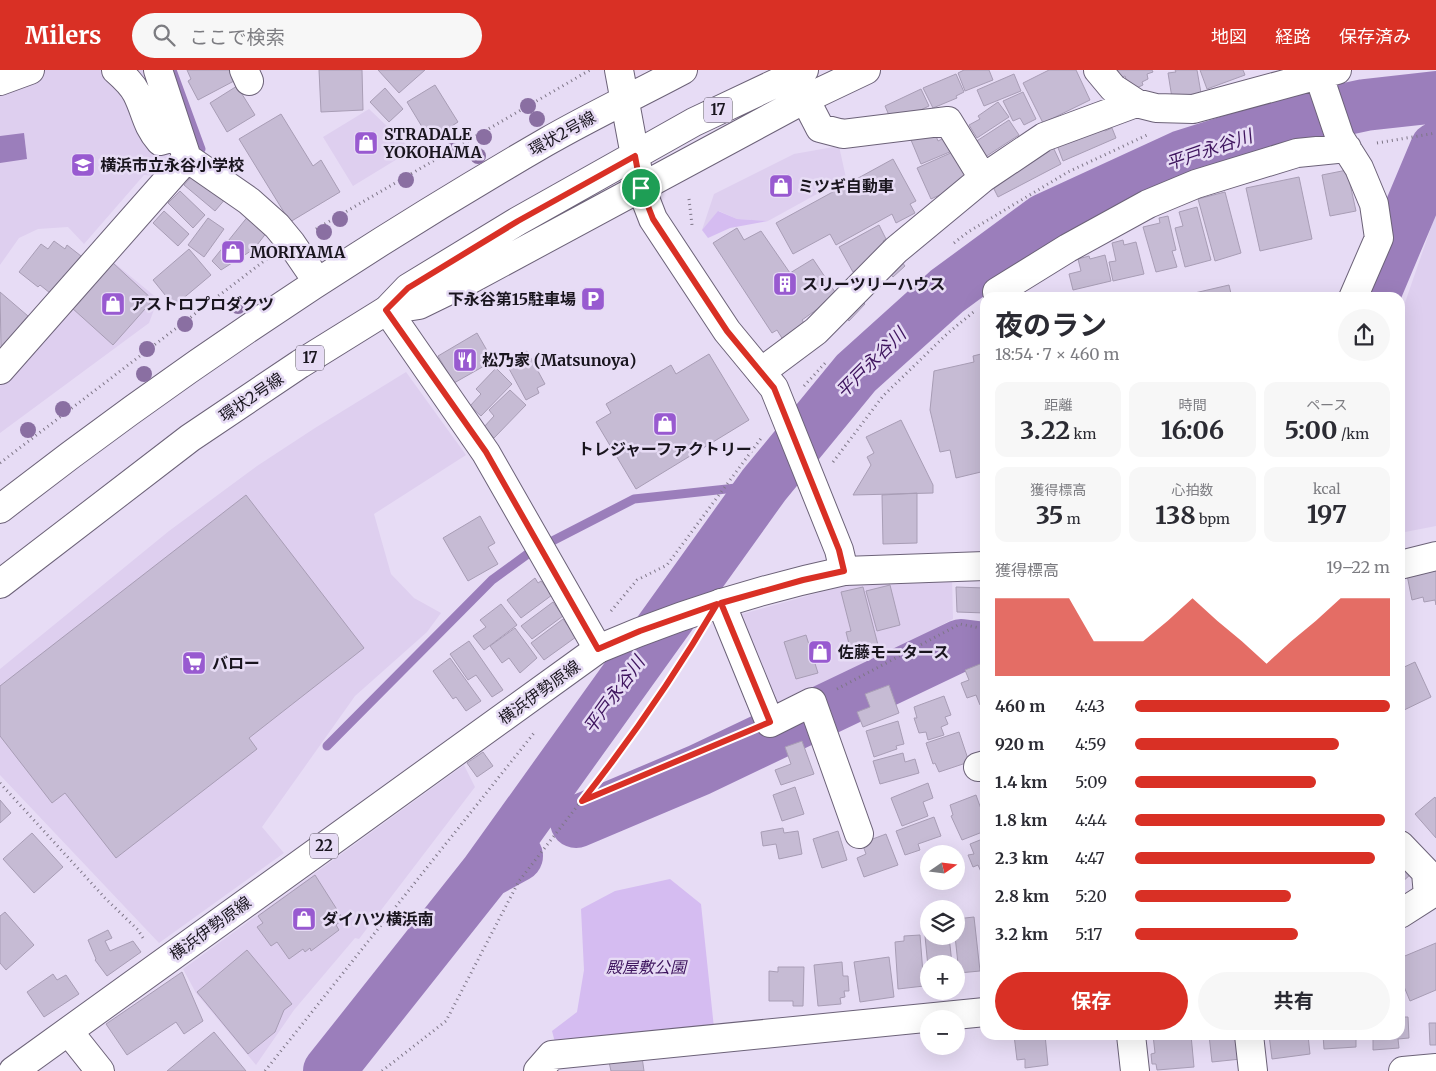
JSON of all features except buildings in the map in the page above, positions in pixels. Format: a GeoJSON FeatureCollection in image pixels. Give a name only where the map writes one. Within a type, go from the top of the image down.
{"type":"FeatureCollection","features":[{"type":"Feature","properties":{"kind":"main road"},"geometry":{"type":"LineString","coordinates":[[0,81],[30,70]]}},
{"type":"Feature","properties":{"kind":"main road"},"geometry":{"type":"LineString","coordinates":[[116,70],[128,80],[138,94],[150,130],[160,141],[183,147],[249,201],[277,226],[317,281]]}},
{"type":"Feature","properties":{"kind":"main road"},"geometry":{"type":"LineString","coordinates":[[158,70],[183,147]]}},
{"type":"Feature","properties":{"kind":"main road"},"geometry":{"type":"LineString","coordinates":[[618,70],[641,188],[653,219],[727,331],[774,388],[839,550],[844,571]]}},
{"type":"Feature","properties":{"kind":"main road","name":"環状2号線"},"geometry":{"type":"LineString","coordinates":[[0,509],[96,436],[317,281],[471,186],[624,100],[684,70]]}},
{"type":"Feature","properties":{"kind":"main road","name":"環状2号線"},"geometry":{"type":"LineString","coordinates":[[0,584],[190,438],[292,369],[386,310],[408,288],[518,221],[694,122],[804,70]]}},
{"type":"Feature","properties":{"kind":"main road"},"geometry":{"type":"LineString","coordinates":[[594,643],[486,452],[386,310],[419,305],[641,188],[805,98],[866,70]]}},
{"type":"Feature","properties":{"kind":"main road"},"geometry":{"type":"LineString","coordinates":[[1098,70],[1113,88],[1136,103],[1156,108],[1193,109],[1324,72],[1344,143],[1359,168],[1374,204],[1379,238],[1356,292]]}},
{"type":"Feature","properties":{"kind":"main road"},"geometry":{"type":"LineString","coordinates":[[805,98],[820,128],[843,134],[948,121],[983,178]]}},
{"type":"Feature","properties":{"kind":"main road"},"geometry":{"type":"LineString","coordinates":[[761,372],[816,331],[896,250],[983,178],[1044,137],[1136,103]]}},
{"type":"Feature","properties":{"kind":"main road"},"geometry":{"type":"LineString","coordinates":[[999,292],[1076,243],[1148,204],[1196,184],[1297,153],[1344,143]]}},
{"type":"Feature","properties":{"kind":"main road"},"geometry":{"type":"LineString","coordinates":[[0,370],[183,147]]}},
{"type":"Feature","properties":{"kind":"main road"},"geometry":{"type":"LineString","coordinates":[[1405,564],[1436,556]]}},
{"type":"Feature","properties":{"kind":"main road","name":"横浜伊勢原線"},"geometry":{"type":"LineString","coordinates":[[13,1071],[69,1032],[594,643],[640,631],[719,604],[803,580],[844,571],[980,566]]}},
{"type":"Feature","properties":{"kind":"main road"},"geometry":{"type":"LineString","coordinates":[[719,604],[770,722],[812,702],[859,834]]}},
{"type":"Feature","properties":{"kind":"main road"},"geometry":{"type":"LineString","coordinates":[[1405,850],[1426,872],[1428,896],[1405,911]]}},
{"type":"Feature","properties":{"kind":"main road"},"geometry":{"type":"LineString","coordinates":[[538,1071],[552,1054],[980,1012]]}},
{"type":"Feature","properties":{"kind":"main road"},"geometry":{"type":"LineString","coordinates":[[69,1032],[100,1071]]}},
{"type":"Feature","properties":{"kind":"main road"},"geometry":{"type":"LineString","coordinates":[[1132,1040],[1135,1071]]}},
{"type":"Feature","properties":{"kind":"main road"},"geometry":{"type":"LineString","coordinates":[[1250,1040],[1253,1071]]}},
{"type":"Feature","properties":{"kind":"main road"},"geometry":{"type":"LineString","coordinates":[[1404,1071],[1436,1068]]}},
{"type":"Feature","properties":{"kind":"path"},"geometry":{"type":"LineString","coordinates":[[952,244],[968,232],[1068,172],[1152,133]]}},
{"type":"Feature","properties":{"kind":"path"},"geometry":{"type":"LineString","coordinates":[[1344,143],[1436,133]]}},
{"type":"Feature","properties":{"kind":"path"},"geometry":{"type":"LineString","coordinates":[[689,199],[691,214]]}},
{"type":"Feature","properties":{"kind":"path"},"geometry":{"type":"LineString","coordinates":[[813,484],[883,396],[948,333],[980,306]]}},
{"type":"Feature","properties":{"kind":"path"},"geometry":{"type":"LineString","coordinates":[[594,643],[637,580],[667,565],[783,409],[828,359]]}},
{"type":"Feature","properties":{"kind":"path"},"geometry":{"type":"LineString","coordinates":[[382,1071],[446,1021],[519,881],[604,774],[719,604]]}},
{"type":"Feature","properties":{"kind":"path"},"geometry":{"type":"LineString","coordinates":[[812,702],[960,624],[980,628]]}},
{"type":"Feature","properties":{"kind":"path"},"geometry":{"type":"LineString","coordinates":[[582,801],[770,722]]}},
{"type":"Feature","properties":{"kind":"path"},"geometry":{"type":"LineString","coordinates":[[265,1071],[534,732]]}},
{"type":"Feature","properties":{"kind":"path"},"geometry":{"type":"LineString","coordinates":[[0,783],[105,898],[138,930],[161,964]]}},
{"type":"Feature","properties":{"kind":"shaded area","name":"横浜市立永谷小学校"},"geometry":{"type":"Polygon","coordinates":[[[0,70],[150,70],[175,155],[155,176],[144,175],[84,244],[68,227],[38,229],[19,238],[0,265],[0,70]]]}},
{"type":"Feature","properties":{"kind":"shaded area","name":"STRADALE YOKOHAMA"},"geometry":{"type":"Polygon","coordinates":[[[369,109],[412,150],[353,186],[323,137],[369,109]]]}},
{"type":"Feature","properties":{"kind":"shaded area"},"geometry":{"type":"Polygon","coordinates":[[[24,133],[27,159],[0,163],[0,136],[24,133]]]}},
{"type":"Feature","properties":{"kind":"shaded area","name":"ミツギ自動車"},"geometry":{"type":"Polygon","coordinates":[[[839,146],[846,178],[768,221],[737,219],[719,211],[702,230],[714,194],[794,154],[839,146]]]}},
{"type":"Feature","properties":{"kind":"shaded area"},"geometry":{"type":"Polygon","coordinates":[[[1436,213],[1436,526],[1405,532],[1405,303],[1436,213]]]}},
{"type":"Feature","properties":{"kind":"shaded area"},"geometry":{"type":"Polygon","coordinates":[[[112,261],[158,299],[149,323],[0,433],[0,386],[112,261]]]}},
{"type":"Feature","properties":{"kind":"shaded area"},"geometry":{"type":"Polygon","coordinates":[[[406,372],[466,455],[374,514],[391,574],[414,598],[441,613],[427,632],[355,696],[262,827],[284,853],[159,943],[0,775],[0,669],[169,531],[257,466],[406,372]]]}},
{"type":"Feature","properties":{"kind":"shaded area","name":"佐藤モータース"},"geometry":{"type":"Polygon","coordinates":[[[952,578],[953,619],[828,685],[773,709],[735,616],[843,586],[874,581],[952,578]]]}},
{"type":"Feature","properties":{"kind":"shaded area"},"geometry":{"type":"Polygon","coordinates":[[[464,765],[475,787],[359,939],[355,938],[294,1010],[256,1065],[196,993],[183,969],[464,765]]]}},
{"type":"Feature","properties":{"kind":"green space"},"geometry":{"type":"Polygon","coordinates":[[[718,211],[737,219],[768,221],[730,228],[708,238],[702,230],[718,211]]]}},
{"type":"Feature","properties":{"kind":"green space","name":"殿屋敷公園"},"geometry":{"type":"Polygon","coordinates":[[[670,879],[701,904],[714,1028],[556,1046],[552,1031],[577,1012],[584,970],[581,909],[615,891],[670,879]]]}},
{"type":"Feature","properties":{"kind":"waterway"},"geometry":{"type":"LineString","coordinates":[[172,70],[201,149]]}},
{"type":"Feature","properties":{"kind":"waterway","name":"平戸永谷川"},"geometry":{"type":"LineString","coordinates":[[486,873],[764,485],[856,373],[947,291],[1045,219],[1182,156],[1300,119],[1365,105],[1436,97]]}},
{"type":"Feature","properties":{"kind":"waterway","name":"平戸永谷川"},"geometry":{"type":"LineString","coordinates":[[1376,292],[1436,148]]}},
{"type":"Feature","properties":{"kind":"waterway"},"geometry":{"type":"LineString","coordinates":[[327,746],[492,580],[529,553],[634,499],[764,485]]}},
{"type":"Feature","properties":{"kind":"waterway","name":"平戸永谷川"},"geometry":{"type":"LineString","coordinates":[[576,822],[699,770],[961,645],[980,647]]}},
{"type":"Feature","properties":{"kind":"waterway","name":"平戸永谷川"},"geometry":{"type":"LineString","coordinates":[[329,1071],[486,873],[517,856]]}},
{"type":"Feature","properties":{"kind":"place","name":"STRADALE YOKOHAMA"},"geometry":{"type":"Point","coordinates":[366,143]}},
{"type":"Feature","properties":{"kind":"place","name":"横浜市立永谷小学校"},"geometry":{"type":"Point","coordinates":[83,165]}},
{"type":"Feature","properties":{"kind":"place","name":"ミツギ自動車"},"geometry":{"type":"Point","coordinates":[781,186]}},
{"type":"Feature","properties":{"kind":"place","name":"MORIYAMA"},"geometry":{"type":"Point","coordinates":[233,252]}},
{"type":"Feature","properties":{"kind":"place","name":"スリーツリーハウス"},"geometry":{"type":"Point","coordinates":[785,284]}},
{"type":"Feature","properties":{"kind":"place","name":"下永谷第15駐車場"},"geometry":{"type":"Point","coordinates":[593,299]}},
{"type":"Feature","properties":{"kind":"place","name":"アストロプロダクツ"},"geometry":{"type":"Point","coordinates":[113,304]}},
{"type":"Feature","properties":{"kind":"place","name":"松乃家 (Matsunoya)"},"geometry":{"type":"Point","coordinates":[465,360]}},
{"type":"Feature","properties":{"kind":"place","name":"トレジャーファクトリー"},"geometry":{"type":"Point","coordinates":[665,424]}},
{"type":"Feature","properties":{"kind":"place","name":"佐藤モータース"},"geometry":{"type":"Point","coordinates":[820,652]}},
{"type":"Feature","properties":{"kind":"place","name":"バロー"},"geometry":{"type":"Point","coordinates":[194,663]}},
{"type":"Feature","properties":{"kind":"place","name":"ダイハツ横浜南"},"geometry":{"type":"Point","coordinates":[304,919]}},
{"type":"Feature","properties":{"kind":"route"},"geometry":{"type":"LineString","coordinates":[[635,156],[641,188],[653,219],[727,331],[774,388],[839,550],[844,571],[803,580],[721,603],[770,722],[582,801],[604,774],[717,604],[640,631],[598,649],[486,452],[386,310],[408,288],[518,221],[635,156]]}}]}
